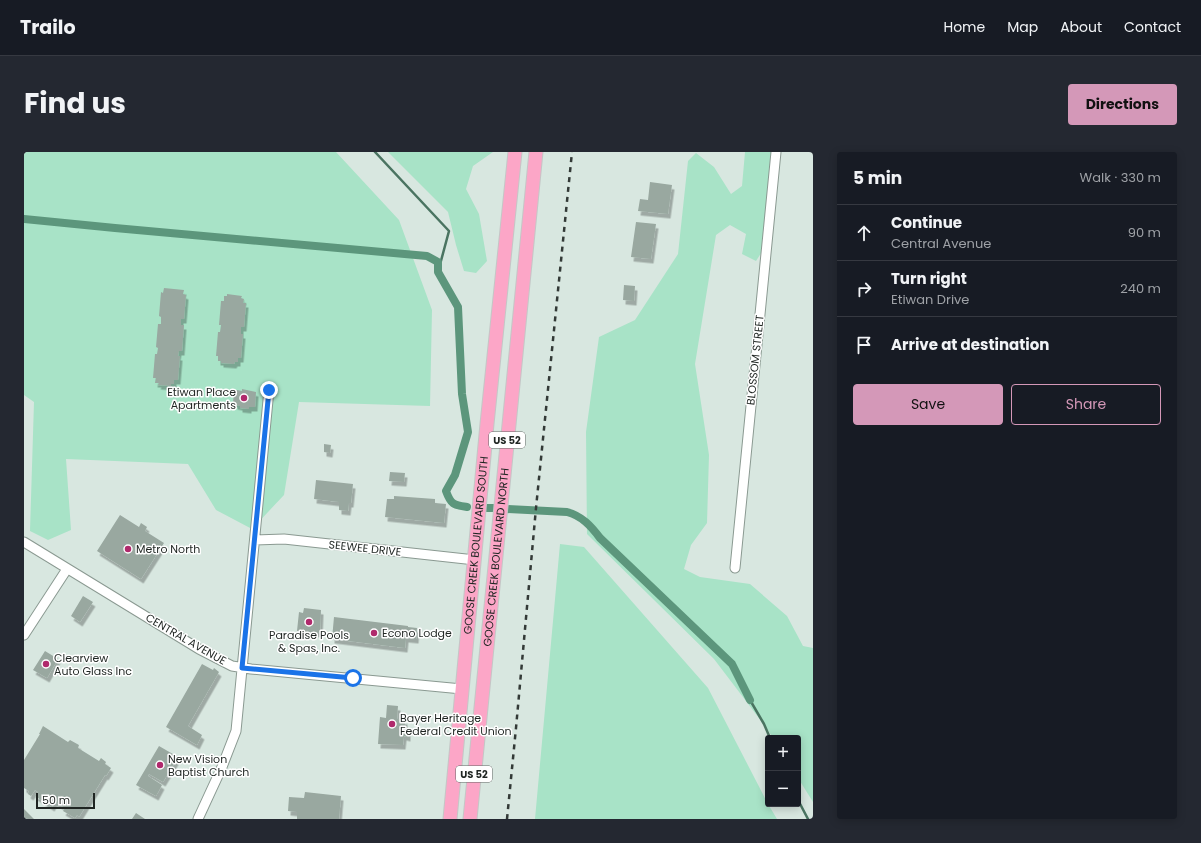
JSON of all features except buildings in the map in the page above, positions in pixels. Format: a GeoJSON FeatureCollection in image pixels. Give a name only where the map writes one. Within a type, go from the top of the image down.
{"type":"FeatureCollection","features":[{"type":"Feature","properties":{"kind":"highway","name":"GOOSE CREEK BOULEVARD SOUTH"},"geometry":{"type":"LineString","coordinates":[[450,819],[474,560],[515,152]]}},
{"type":"Feature","properties":{"kind":"highway","name":"GOOSE CREEK BOULEVARD NORTH"},"geometry":{"type":"LineString","coordinates":[[470,819],[536,152]]}},
{"type":"Feature","properties":{"kind":"highway"},"geometry":{"type":"LineString","coordinates":[[479,729],[473,706],[468,695],[462,689],[469,685],[477,676],[487,649]]}},
{"type":"Feature","properties":{"kind":"street","name":"BLOSSOM STREET"},"geometry":{"type":"LineString","coordinates":[[735,568],[776,152]]}},
{"type":"Feature","properties":{"kind":"street"},"geometry":{"type":"LineString","coordinates":[[198,819],[222,767],[236,731],[269,390]]}},
{"type":"Feature","properties":{"kind":"street","name":"SEEWEE DRIVE"},"geometry":{"type":"LineString","coordinates":[[255,540],[284,539],[474,560]]}},
{"type":"Feature","properties":{"kind":"street","name":"CENTRAL AVENUE"},"geometry":{"type":"LineString","coordinates":[[24,542],[200,649],[232,666],[462,689]]}},
{"type":"Feature","properties":{"kind":"street"},"geometry":{"type":"LineString","coordinates":[[24,635],[67,569]]}},
{"type":"Feature","properties":{"kind":"green space"},"geometry":{"type":"Polygon","coordinates":[[[24,152],[336,152],[399,220],[432,310],[430,406],[299,402],[284,495],[252,529],[216,510],[188,464],[66,459],[71,530],[48,540],[30,531],[34,402],[24,395],[24,152]]]}},
{"type":"Feature","properties":{"kind":"green space"},"geometry":{"type":"Polygon","coordinates":[[[388,152],[493,152],[473,166],[466,189],[479,214],[487,261],[476,273],[464,271],[448,212],[388,152]]]}},
{"type":"Feature","properties":{"kind":"green space"},"geometry":{"type":"Polygon","coordinates":[[[745,152],[774,152],[765,247],[756,261],[742,254],[746,234],[730,225],[716,235],[695,364],[709,455],[707,523],[691,545],[684,569],[700,577],[750,584],[787,616],[803,646],[813,648],[813,802],[801,783],[801,735],[771,735],[714,659],[587,534],[586,432],[599,337],[635,320],[678,254],[688,161],[696,153],[714,167],[731,194],[742,186],[745,152]]]}},
{"type":"Feature","properties":{"kind":"green space"},"geometry":{"type":"Polygon","coordinates":[[[560,544],[584,547],[708,688],[765,798],[765,807],[770,807],[777,819],[535,819],[560,544]]]}},
{"type":"Feature","properties":{"kind":"waterway"},"geometry":{"type":"LineString","coordinates":[[375,152],[449,231],[438,272]]}},
{"type":"Feature","properties":{"kind":"waterway"},"geometry":{"type":"LineString","coordinates":[[24,219],[427,256],[438,262],[438,272],[458,307],[462,394],[468,432],[455,475],[446,491],[451,502],[459,506],[467,507]]}},
{"type":"Feature","properties":{"kind":"waterway"},"geometry":{"type":"LineString","coordinates":[[487,508],[493,508]]}},
{"type":"Feature","properties":{"kind":"waterway"},"geometry":{"type":"LineString","coordinates":[[506,509],[567,512],[586,522],[600,538],[732,664],[750,700]]}},
{"type":"Feature","properties":{"kind":"waterway"},"geometry":{"type":"LineString","coordinates":[[750,700],[769,735]]}},
{"type":"Feature","properties":{"kind":"waterway"},"geometry":{"type":"LineString","coordinates":[[801,806],[808,819]]}},
{"type":"Feature","properties":{"kind":"railway"},"geometry":{"type":"LineString","coordinates":[[507,819],[536,508],[572,152]]}},
{"type":"Feature","properties":{"kind":"place","name":"Etiwan Place Apartments"},"geometry":{"type":"Point","coordinates":[244,398]}},
{"type":"Feature","properties":{"kind":"place","name":"Metro North"},"geometry":{"type":"Point","coordinates":[128,549]}},
{"type":"Feature","properties":{"kind":"place","name":"Paradise Pools & Spas, Inc."},"geometry":{"type":"Point","coordinates":[309,622]}},
{"type":"Feature","properties":{"kind":"place","name":"Econo Lodge"},"geometry":{"type":"Point","coordinates":[374,633]}},
{"type":"Feature","properties":{"kind":"place","name":"Clearview Auto Glass Inc"},"geometry":{"type":"Point","coordinates":[46,664]}},
{"type":"Feature","properties":{"kind":"place","name":"Bayer Heritage Federal Credit Union"},"geometry":{"type":"Point","coordinates":[392,724]}},
{"type":"Feature","properties":{"kind":"place","name":"New Vision Baptist Church"},"geometry":{"type":"Point","coordinates":[160,765]}},
{"type":"Feature","properties":{"kind":"route"},"geometry":{"type":"LineString","coordinates":[[269,390],[242,668],[353,678]]}}]}
